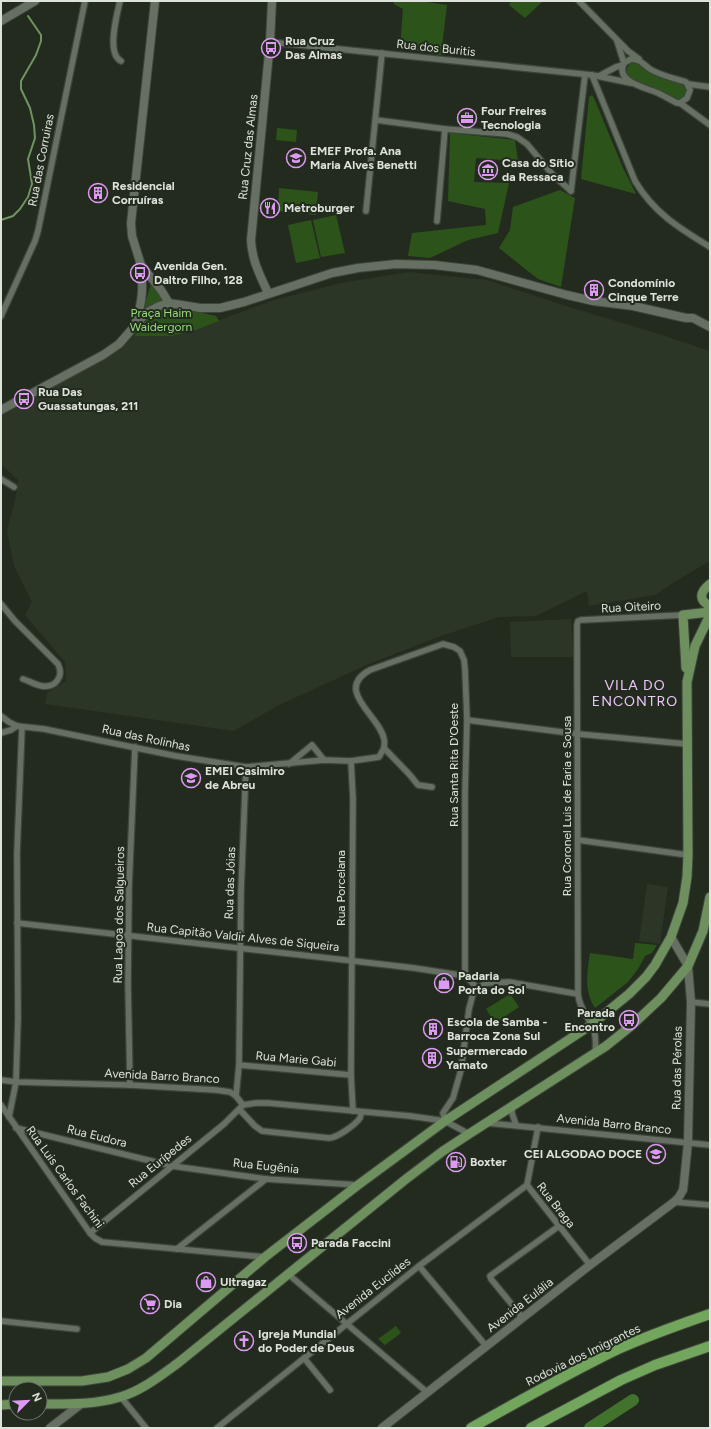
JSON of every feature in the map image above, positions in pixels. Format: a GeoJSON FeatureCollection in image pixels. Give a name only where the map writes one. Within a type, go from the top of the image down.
{"type":"FeatureCollection","features":[{"type":"Feature","properties":{"kind":"highway","name":"Rodovia dos Imigrantes"},"geometry":{"type":"LineString","coordinates":[[471,1428],[550,1384],[618,1350],[667,1329],[710,1314]]}},
{"type":"Feature","properties":{"kind":"highway"},"geometry":{"type":"LineString","coordinates":[[530,1428],[621,1380],[655,1365],[710,1346]]}},
{"type":"Feature","properties":{"kind":"main road"},"geometry":{"type":"LineString","coordinates":[[710,584],[703,591],[702,595],[702,599],[710,606]]}},
{"type":"Feature","properties":{"kind":"main road"},"geometry":{"type":"LineString","coordinates":[[1,1381],[82,1381],[108,1377],[128,1369],[146,1358],[265,1257],[358,1185],[445,1121],[591,1025],[646,977],[655,965],[671,936],[683,903],[687,877],[687,682],[683,615],[710,614],[695,646],[687,682]]}},
{"type":"Feature","properties":{"kind":"main road"},"geometry":{"type":"LineString","coordinates":[[48,1404],[81,1404],[121,1397],[157,1378],[178,1363],[442,1151],[627,1031],[661,998],[688,966],[703,931],[710,897]]}},
{"type":"Feature","properties":{"kind":"street"},"geometry":{"type":"LineString","coordinates":[[1,21],[36,1]]}},
{"type":"Feature","properties":{"kind":"street"},"geometry":{"type":"LineString","coordinates":[[120,1],[116,22],[114,52],[117,58],[121,61]]}},
{"type":"Feature","properties":{"kind":"street"},"geometry":{"type":"LineString","coordinates":[[134,326],[141,307],[143,294],[141,265],[132,236],[131,223],[155,1]]}},
{"type":"Feature","properties":{"kind":"street","name":"Rua Cruz das Almas"},"geometry":{"type":"LineString","coordinates":[[268,293],[257,270],[251,240],[270,42],[272,1]]}},
{"type":"Feature","properties":{"kind":"street"},"geometry":{"type":"LineString","coordinates":[[579,1],[615,38],[650,69],[659,74],[681,81],[689,87],[710,88]]}},
{"type":"Feature","properties":{"kind":"street","name":"Rua das Corruiras"},"geometry":{"type":"LineString","coordinates":[[1,316],[33,247],[38,231],[84,2]]}},
{"type":"Feature","properties":{"kind":"street"},"geometry":{"type":"LineString","coordinates":[[615,38],[620,47],[625,76],[631,83]]}},
{"type":"Feature","properties":{"kind":"street","name":"Rua dos Buritis"},"geometry":{"type":"LineString","coordinates":[[270,42],[599,76],[631,83],[655,91],[680,103],[710,124]]}},
{"type":"Feature","properties":{"kind":"street"},"geometry":{"type":"LineString","coordinates":[[366,211],[382,53]]}},
{"type":"Feature","properties":{"kind":"street"},"geometry":{"type":"LineString","coordinates":[[599,76],[631,60],[640,60]]}},
{"type":"Feature","properties":{"kind":"street"},"geometry":{"type":"LineString","coordinates":[[376,120],[507,134],[517,137],[527,144],[553,175],[571,191],[585,75]]}},
{"type":"Feature","properties":{"kind":"street"},"geometry":{"type":"LineString","coordinates":[[592,75],[632,175],[643,195],[654,208],[673,224],[710,247]]}},
{"type":"Feature","properties":{"kind":"street"},"geometry":{"type":"LineString","coordinates":[[680,103],[687,98],[689,87]]}},
{"type":"Feature","properties":{"kind":"street"},"geometry":{"type":"LineString","coordinates":[[437,221],[445,128]]}},
{"type":"Feature","properties":{"kind":"street"},"geometry":{"type":"LineString","coordinates":[[1,410],[103,356],[119,344],[146,313],[155,308],[169,303],[200,308],[220,308],[244,302],[332,273],[358,268],[396,264],[434,265],[477,270],[593,301],[633,306],[686,318],[694,318],[710,327]]}},
{"type":"Feature","properties":{"kind":"street"},"geometry":{"type":"LineString","coordinates":[[141,265],[161,290],[169,303]]}},
{"type":"Feature","properties":{"kind":"street"},"geometry":{"type":"LineString","coordinates":[[686,318],[691,323],[710,332]]}},
{"type":"Feature","properties":{"kind":"street"},"geometry":{"type":"LineString","coordinates":[[1,479],[14,487]]}},
{"type":"Feature","properties":{"kind":"street"},"geometry":{"type":"LineString","coordinates":[[1,604],[58,664],[60,668],[61,674],[58,680],[48,686],[42,686],[24,679]]}},
{"type":"Feature","properties":{"kind":"street","name":"Rua Oiteiro"},"geometry":{"type":"LineString","coordinates":[[581,620],[683,615]]}},
{"type":"Feature","properties":{"kind":"street","name":"Rua Coronel Luis de Faria e Sousa"},"geometry":{"type":"LineString","coordinates":[[581,620],[578,621],[577,625],[578,994],[580,1006],[591,1025],[596,1039],[595,1053]]}},
{"type":"Feature","properties":{"kind":"street","name":"Rua Santa Rita D'Oeste"},"geometry":{"type":"LineString","coordinates":[[384,748],[384,739],[356,693],[358,681],[361,676],[370,670],[434,646],[443,644],[460,651],[464,660],[467,720],[464,965],[466,976]]}},
{"type":"Feature","properties":{"kind":"street","name":"Rua das Rolinhas"},"geometry":{"type":"LineString","coordinates":[[1,716],[9,722],[20,726],[44,729],[176,756],[246,767],[324,760],[351,761],[379,757],[384,748]]}},
{"type":"Feature","properties":{"kind":"street"},"geometry":{"type":"LineString","coordinates":[[467,720],[578,734],[687,744]]}},
{"type":"Feature","properties":{"kind":"street"},"geometry":{"type":"LineString","coordinates":[[1,733],[20,726],[17,852],[18,1018],[16,1082],[9,1117]]}},
{"type":"Feature","properties":{"kind":"street"},"geometry":{"type":"LineString","coordinates":[[289,764],[312,745],[324,760]]}},
{"type":"Feature","properties":{"kind":"street","name":"Rua Lagoa dos Salgueiros"},"geometry":{"type":"LineString","coordinates":[[130,1085],[128,983],[129,881],[135,747]]}},
{"type":"Feature","properties":{"kind":"street"},"geometry":{"type":"LineString","coordinates":[[384,748],[418,785],[432,787]]}},
{"type":"Feature","properties":{"kind":"street","name":"Rua Porcelana"},"geometry":{"type":"LineString","coordinates":[[351,761],[353,794],[351,1075],[353,1111]]}},
{"type":"Feature","properties":{"kind":"street","name":"Rua das Jóias"},"geometry":{"type":"LineString","coordinates":[[236,1096],[239,1066],[240,948],[246,767]]}},
{"type":"Feature","properties":{"kind":"street"},"geometry":{"type":"LineString","coordinates":[[578,840],[688,855]]}},
{"type":"Feature","properties":{"kind":"street","name":"Rua Capitão Valdir Alves de Siqueira"},"geometry":{"type":"LineString","coordinates":[[17,923],[352,960],[434,970],[466,976]]}},
{"type":"Feature","properties":{"kind":"street","name":"Rua das Pérolas"},"geometry":{"type":"LineString","coordinates":[[671,936],[688,966],[691,1002],[688,1142],[683,1190],[674,1202]]}},
{"type":"Feature","properties":{"kind":"street"},"geometry":{"type":"LineString","coordinates":[[466,976],[477,988]]}},
{"type":"Feature","properties":{"kind":"street"},"geometry":{"type":"LineString","coordinates":[[445,1121],[443,1113],[453,1098],[461,1070],[469,1009],[473,994],[477,988],[493,982],[509,982],[578,994]]}},
{"type":"Feature","properties":{"kind":"street"},"geometry":{"type":"LineString","coordinates":[[691,1002],[710,1004]]}},
{"type":"Feature","properties":{"kind":"street","name":"Rua Marie Gabi"},"geometry":{"type":"LineString","coordinates":[[239,1066],[351,1075]]}},
{"type":"Feature","properties":{"kind":"street","name":"Avenida Barro Branco"},"geometry":{"type":"LineString","coordinates":[[1,1080],[16,1082],[130,1085],[216,1090],[226,1091],[236,1096]]}},
{"type":"Feature","properties":{"kind":"street"},"geometry":{"type":"LineString","coordinates":[[236,1096],[242,1108],[256,1126],[262,1131],[334,1138],[342,1134],[359,1120],[361,1112]]}},
{"type":"Feature","properties":{"kind":"street"},"geometry":{"type":"LineString","coordinates":[[242,1108],[256,1103],[268,1103],[445,1121],[469,1134]]}},
{"type":"Feature","properties":{"kind":"street","name":"Rua Luis Carlos Fachini"},"geometry":{"type":"LineString","coordinates":[[1,1105],[90,1234],[102,1242],[265,1257]]}},
{"type":"Feature","properties":{"kind":"street"},"geometry":{"type":"LineString","coordinates":[[512,1106],[512,1113],[516,1125]]}},
{"type":"Feature","properties":{"kind":"street","name":"Rua Eurípedes"},"geometry":{"type":"LineString","coordinates":[[90,1234],[242,1108]]}},
{"type":"Feature","properties":{"kind":"street","name":"Avenida Barro Branco"},"geometry":{"type":"LineString","coordinates":[[486,1123],[710,1145]]}},
{"type":"Feature","properties":{"kind":"street","name":"Rua Braga"},"geometry":{"type":"LineString","coordinates":[[538,1127],[527,1185],[590,1265]]}},
{"type":"Feature","properties":{"kind":"street","name":"Rua Eudora"},"geometry":{"type":"LineString","coordinates":[[16,1128],[172,1166]]}},
{"type":"Feature","properties":{"kind":"street","name":"Rua Eugênia"},"geometry":{"type":"LineString","coordinates":[[172,1166],[266,1179],[358,1185]]}},
{"type":"Feature","properties":{"kind":"street"},"geometry":{"type":"LineString","coordinates":[[177,1249],[266,1179]]}},
{"type":"Feature","properties":{"kind":"street","name":"Avenida Euclides"},"geometry":{"type":"LineString","coordinates":[[218,1428],[418,1266],[527,1185]]}},
{"type":"Feature","properties":{"kind":"street"},"geometry":{"type":"LineString","coordinates":[[674,1202],[710,1205]]}},
{"type":"Feature","properties":{"kind":"street","name":"Avenida Eulália"},"geometry":{"type":"LineString","coordinates":[[382,1428],[590,1265],[674,1202]]}},
{"type":"Feature","properties":{"kind":"street"},"geometry":{"type":"LineString","coordinates":[[523,1318],[490,1276],[558,1226]]}},
{"type":"Feature","properties":{"kind":"street"},"geometry":{"type":"LineString","coordinates":[[418,1266],[487,1347]]}},
{"type":"Feature","properties":{"kind":"street"},"geometry":{"type":"LineString","coordinates":[[288,1274],[428,1393]]}},
{"type":"Feature","properties":{"kind":"street"},"geometry":{"type":"LineString","coordinates":[[1,1322],[77,1329]]}},
{"type":"Feature","properties":{"kind":"street"},"geometry":{"type":"LineString","coordinates":[[304,1358],[330,1390]]}},
{"type":"Feature","properties":{"kind":"street"},"geometry":{"type":"LineString","coordinates":[[121,1397],[146,1428]]}},
{"type":"Feature","properties":{"kind":"street"},"geometry":{"type":"LineString","coordinates":[[50,1428],[81,1404]]}},
{"type":"Feature","properties":{"kind":"shaded area"},"geometry":{"type":"Polygon","coordinates":[[[409,272],[487,280],[710,351],[710,561],[655,595],[589,606],[587,591],[536,616],[499,617],[441,636],[369,664],[279,705],[234,731],[45,704],[47,693],[66,681],[65,662],[25,615],[32,602],[14,566],[7,531],[16,496],[18,480],[1,464],[1,413],[109,353],[134,336],[172,336],[196,330],[274,300],[341,283],[409,272]]]}},
{"type":"Feature","properties":{"kind":"shaded area"},"geometry":{"type":"Polygon","coordinates":[[[571,619],[574,657],[511,657],[510,622],[571,619]]]}},
{"type":"Feature","properties":{"kind":"shaded area"},"geometry":{"type":"Polygon","coordinates":[[[647,884],[668,887],[660,944],[639,941],[647,884]]]}},
{"type":"Feature","properties":{"kind":"green space"},"geometry":{"type":"Polygon","coordinates":[[[394,1],[425,1],[447,5],[441,55],[400,48],[403,9],[394,4],[394,1]]]}},
{"type":"Feature","properties":{"kind":"green space"},"geometry":{"type":"Polygon","coordinates":[[[511,1],[543,1],[525,18],[509,5],[511,1]]]}},
{"type":"Feature","properties":{"kind":"green space"},"geometry":{"type":"Polygon","coordinates":[[[635,62],[660,78],[682,84],[686,90],[686,96],[677,101],[655,88],[633,80],[626,73],[631,63],[635,62]]]}},
{"type":"Feature","properties":{"kind":"green space"},"geometry":{"type":"Polygon","coordinates":[[[592,95],[623,168],[636,194],[581,179],[589,97],[592,95]]]}},
{"type":"Feature","properties":{"kind":"green space"},"geometry":{"type":"Polygon","coordinates":[[[277,128],[297,130],[296,142],[276,140],[277,128]]]}},
{"type":"Feature","properties":{"kind":"green space"},"geometry":{"type":"Polygon","coordinates":[[[450,133],[515,140],[518,161],[476,158],[474,182],[509,183],[498,233],[468,240],[430,258],[408,256],[412,233],[486,225],[485,209],[448,201],[450,133]]]}},
{"type":"Feature","properties":{"kind":"green space"},"geometry":{"type":"Polygon","coordinates":[[[279,188],[318,192],[316,215],[278,211],[279,188]]]}},
{"type":"Feature","properties":{"kind":"green space"},"geometry":{"type":"Polygon","coordinates":[[[560,190],[575,198],[561,287],[538,279],[499,248],[510,230],[513,207],[560,190]]]}},
{"type":"Feature","properties":{"kind":"green space"},"geometry":{"type":"Polygon","coordinates":[[[336,215],[345,253],[321,257],[313,220],[336,215]]]}},
{"type":"Feature","properties":{"kind":"green space"},"geometry":{"type":"Polygon","coordinates":[[[311,220],[320,258],[296,263],[288,225],[311,220]]]}},
{"type":"Feature","properties":{"kind":"green space","name":"Praça Haim Waidergorn"},"geometry":{"type":"Polygon","coordinates":[[[151,283],[171,306],[216,316],[219,321],[196,330],[172,336],[134,336],[142,326],[144,308],[151,283]]]}},
{"type":"Feature","properties":{"kind":"green space"},"geometry":{"type":"Polygon","coordinates":[[[635,943],[657,945],[652,953],[645,956],[638,969],[628,982],[595,1008],[589,995],[587,981],[590,953],[633,959],[635,943]]]}},
{"type":"Feature","properties":{"kind":"green space"},"geometry":{"type":"Polygon","coordinates":[[[510,994],[519,1007],[495,1023],[486,1009],[510,994]]]}},
{"type":"Feature","properties":{"kind":"green space"},"geometry":{"type":"Polygon","coordinates":[[[396,1326],[401,1333],[385,1345],[378,1339],[396,1326]]]}},
{"type":"Feature","properties":{"kind":"waterway"},"geometry":{"type":"LineString","coordinates":[[1,220],[13,216],[20,209],[28,197],[32,184],[28,159],[35,138],[34,125],[30,108],[21,89],[21,81],[36,55],[41,41],[41,35],[28,16]]}},
{"type":"Feature","properties":{"kind":"waterway"},"geometry":{"type":"LineString","coordinates":[[590,1428],[633,1400]]}},
{"type":"Feature","properties":{"kind":"place","name":"Rua Cruz Das Almas"},"geometry":{"type":"Point","coordinates":[271,48]}},
{"type":"Feature","properties":{"kind":"place","name":"Four Freires Tecnologia"},"geometry":{"type":"Point","coordinates":[467,118]}},
{"type":"Feature","properties":{"kind":"place","name":"EMEF Profa. Ana Maria Alves Benetti"},"geometry":{"type":"Point","coordinates":[296,158]}},
{"type":"Feature","properties":{"kind":"place","name":"Casa do Sítio da Ressaca"},"geometry":{"type":"Point","coordinates":[488,170]}},
{"type":"Feature","properties":{"kind":"place","name":"Residencial Corruíras"},"geometry":{"type":"Point","coordinates":[98,193]}},
{"type":"Feature","properties":{"kind":"place","name":"Metroburger"},"geometry":{"type":"Point","coordinates":[270,208]}},
{"type":"Feature","properties":{"kind":"place","name":"Avenida Gen. Daltro Filho, 128"},"geometry":{"type":"Point","coordinates":[140,273]}},
{"type":"Feature","properties":{"kind":"place","name":"Condomínio Cinque Terre"},"geometry":{"type":"Point","coordinates":[594,290]}},
{"type":"Feature","properties":{"kind":"place","name":"Rua Das Guassatungas, 211"},"geometry":{"type":"Point","coordinates":[24,399]}},
{"type":"Feature","properties":{"kind":"place","name":"EMEI Casimiro de Abreu"},"geometry":{"type":"Point","coordinates":[191,778]}},
{"type":"Feature","properties":{"kind":"place","name":"Padaria Porta do Sol"},"geometry":{"type":"Point","coordinates":[444,983]}},
{"type":"Feature","properties":{"kind":"place","name":"Parada Encontro"},"geometry":{"type":"Point","coordinates":[629,1020]}},
{"type":"Feature","properties":{"kind":"place","name":"Escola de Samba - Barroca Zona Sul"},"geometry":{"type":"Point","coordinates":[433,1029]}},
{"type":"Feature","properties":{"kind":"place","name":"Supermercado Yamato"},"geometry":{"type":"Point","coordinates":[432,1058]}},
{"type":"Feature","properties":{"kind":"place","name":"CEI ALGODAO DOCE"},"geometry":{"type":"Point","coordinates":[656,1154]}},
{"type":"Feature","properties":{"kind":"place","name":"Boxter"},"geometry":{"type":"Point","coordinates":[456,1162]}},
{"type":"Feature","properties":{"kind":"place","name":"Parada Faccini"},"geometry":{"type":"Point","coordinates":[297,1243]}},
{"type":"Feature","properties":{"kind":"place","name":"Ultragaz"},"geometry":{"type":"Point","coordinates":[206,1282]}},
{"type":"Feature","properties":{"kind":"place","name":"Dia"},"geometry":{"type":"Point","coordinates":[150,1304]}},
{"type":"Feature","properties":{"kind":"place","name":"Igreja Mundial do Poder de Deus"},"geometry":{"type":"Point","coordinates":[244,1341]}},
{"type":"Feature","properties":{"kind":"district","name":"VILA DO ENCONTRO"},"geometry":{"type":"Point","coordinates":[635,694]}}]}
